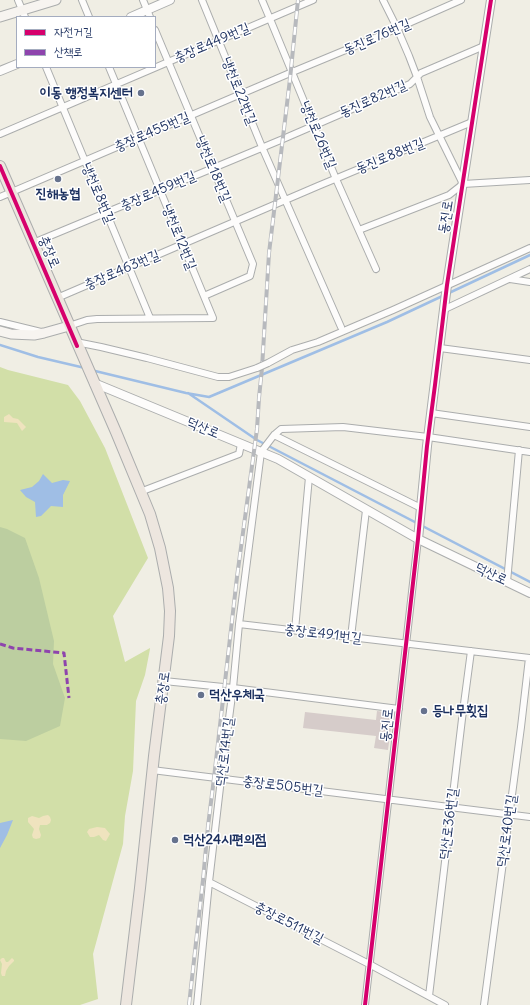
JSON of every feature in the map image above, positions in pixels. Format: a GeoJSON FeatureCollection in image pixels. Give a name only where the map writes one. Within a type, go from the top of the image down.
{"type":"FeatureCollection","features":[{"type":"Feature","properties":{"kind":"main road"},"geometry":{"type":"LineString","coordinates":[[0,17],[23,14],[56,0]]}},
{"type":"Feature","properties":{"kind":"main road","name":"충장로"},"geometry":{"type":"LineString","coordinates":[[0,166],[150,514],[160,548],[170,599],[169,636],[152,770],[128,1005]]}},
{"type":"Feature","properties":{"kind":"main road"},"geometry":{"type":"LineString","coordinates":[[0,331],[11,334],[34,335],[69,326]]}},
{"type":"Feature","properties":{"kind":"street"},"geometry":{"type":"LineString","coordinates":[[18,0],[23,14]]}},
{"type":"Feature","properties":{"kind":"street"},"geometry":{"type":"LineString","coordinates":[[82,0],[89,16]]}},
{"type":"Feature","properties":{"kind":"street"},"geometry":{"type":"LineString","coordinates":[[142,0],[148,14]]}},
{"type":"Feature","properties":{"kind":"street"},"geometry":{"type":"LineString","coordinates":[[137,16],[148,14],[170,0]]}},
{"type":"Feature","properties":{"kind":"street","name":"냉천로22번길"},"geometry":{"type":"LineString","coordinates":[[202,0],[262,148],[286,200]]}},
{"type":"Feature","properties":{"kind":"street","name":"냉천로26번길"},"geometry":{"type":"LineString","coordinates":[[262,0],[336,178],[376,269]]}},
{"type":"Feature","properties":{"kind":"street","name":"충장로449번길"},"geometry":{"type":"LineString","coordinates":[[156,67],[314,0]]}},
{"type":"Feature","properties":{"kind":"street"},"geometry":{"type":"LineString","coordinates":[[359,230],[449,195],[463,184],[430,117],[417,77],[397,28],[383,0]]}},
{"type":"Feature","properties":{"kind":"street","name":"동진로76번길"},"geometry":{"type":"LineString","coordinates":[[292,72],[461,0]]}},
{"type":"Feature","properties":{"kind":"street","name":"동진로"},"geometry":{"type":"LineString","coordinates":[[365,1005],[407,643],[431,413],[448,285],[491,0]]}},
{"type":"Feature","properties":{"kind":"street","name":"냉천로18번길"},"geometry":{"type":"LineString","coordinates":[[156,32],[253,264],[250,276],[204,296]]}},
{"type":"Feature","properties":{"kind":"street","name":"동진로82번길"},"geometry":{"type":"LineString","coordinates":[[283,139],[410,84],[421,74],[484,46]]}},
{"type":"Feature","properties":{"kind":"street"},"geometry":{"type":"LineString","coordinates":[[0,72],[16,64]]}},
{"type":"Feature","properties":{"kind":"street","name":"냉천로8번길"},"geometry":{"type":"LineString","coordinates":[[46,68],[150,318]]}},
{"type":"Feature","properties":{"kind":"street","name":"냉천로12번길"},"geometry":{"type":"LineString","coordinates":[[109,68],[213,318],[150,318]]}},
{"type":"Feature","properties":{"kind":"street","name":"충장로449번길"},"geometry":{"type":"LineString","coordinates":[[0,134],[154,68]]}},
{"type":"Feature","properties":{"kind":"street","name":"충장로455번길"},"geometry":{"type":"LineString","coordinates":[[0,197],[292,72]]}},
{"type":"Feature","properties":{"kind":"street","name":"동진로88번길"},"geometry":{"type":"LineString","coordinates":[[275,205],[472,122]]}},
{"type":"Feature","properties":{"kind":"street","name":"충장로459번길"},"geometry":{"type":"LineString","coordinates":[[33,243],[283,139]]}},
{"type":"Feature","properties":{"kind":"street","name":"동진로"},"geometry":{"type":"LineString","coordinates":[[463,184],[530,180]]}},
{"type":"Feature","properties":{"kind":"street"},"geometry":{"type":"LineString","coordinates":[[286,200],[341,327]]}},
{"type":"Feature","properties":{"kind":"street","name":"충장로463번길"},"geometry":{"type":"LineString","coordinates":[[57,298],[275,205]]}},
{"type":"Feature","properties":{"kind":"street"},"geometry":{"type":"LineString","coordinates":[[77,344],[101,347],[218,377],[229,377],[257,368],[292,350],[318,342],[349,329],[530,248]]}},
{"type":"Feature","properties":{"kind":"street"},"geometry":{"type":"LineString","coordinates":[[445,309],[530,269]]}},
{"type":"Feature","properties":{"kind":"street"},"geometry":{"type":"LineString","coordinates":[[509,279],[530,282]]}},
{"type":"Feature","properties":{"kind":"street"},"geometry":{"type":"LineString","coordinates":[[69,326],[87,320],[150,318]]}},
{"type":"Feature","properties":{"kind":"street"},"geometry":{"type":"LineString","coordinates":[[0,322],[44,333]]}},
{"type":"Feature","properties":{"kind":"street"},"geometry":{"type":"LineString","coordinates":[[440,348],[530,360]]}},
{"type":"Feature","properties":{"kind":"street","name":"덕산로"},"geometry":{"type":"LineString","coordinates":[[94,383],[278,459],[418,539],[530,593]]}},
{"type":"Feature","properties":{"kind":"street"},"geometry":{"type":"LineString","coordinates":[[431,413],[530,427]]}},
{"type":"Feature","properties":{"kind":"street"},"geometry":{"type":"LineString","coordinates":[[261,452],[274,435],[281,429],[343,427],[428,437],[530,452]]}},
{"type":"Feature","properties":{"kind":"street"},"geometry":{"type":"LineString","coordinates":[[274,435],[422,508]]}},
{"type":"Feature","properties":{"kind":"street"},"geometry":{"type":"LineString","coordinates":[[140,492],[239,454],[241,444]]}},
{"type":"Feature","properties":{"kind":"street","name":"덕산로"},"geometry":{"type":"LineString","coordinates":[[508,582],[518,450]]}},
{"type":"Feature","properties":{"kind":"street","name":"덕산로14번길"},"geometry":{"type":"LineString","coordinates":[[197,1005],[209,882],[261,452]]}},
{"type":"Feature","properties":{"kind":"street"},"geometry":{"type":"LineString","coordinates":[[295,630],[310,477]]}},
{"type":"Feature","properties":{"kind":"street"},"geometry":{"type":"LineString","coordinates":[[351,637],[366,510]]}},
{"type":"Feature","properties":{"kind":"street","name":"충장로491번길"},"geometry":{"type":"LineString","coordinates":[[239,624],[530,658]]}},
{"type":"Feature","properties":{"kind":"street","name":"덕산로36번길"},"geometry":{"type":"LineString","coordinates":[[429,996],[471,651]]}},
{"type":"Feature","properties":{"kind":"street","name":"덕산로40번길"},"geometry":{"type":"LineString","coordinates":[[484,1005],[530,658]]}},
{"type":"Feature","properties":{"kind":"street","name":"동진로"},"geometry":{"type":"LineString","coordinates":[[164,681],[233,688],[399,709]]}},
{"type":"Feature","properties":{"kind":"street","name":"충장로505번길"},"geometry":{"type":"LineString","coordinates":[[152,770],[530,817]]}},
{"type":"Feature","properties":{"kind":"street","name":"충장로511번길"},"geometry":{"type":"LineString","coordinates":[[209,882],[370,964],[445,1005]]}},
{"type":"Feature","properties":{"kind":"green space"},"geometry":{"type":"Polygon","coordinates":[[[0,367],[68,385],[80,401],[105,448],[148,558],[113,616],[125,662],[150,649],[145,675],[136,701],[133,771],[125,816],[123,844],[93,954],[98,999],[80,1005],[0,1005],[0,367]]]}},
{"type":"Feature","properties":{"kind":"green space"},"geometry":{"type":"Polygon","coordinates":[[[0,527],[25,538],[39,578],[54,641],[53,664],[65,698],[60,726],[26,741],[0,739],[0,527]]]}},
{"type":"Feature","properties":{"kind":"sand"},"geometry":{"type":"Polygon","coordinates":[[[9,414],[13,418],[18,419],[26,427],[22,431],[17,423],[4,422],[4,417],[9,414]]]}},
{"type":"Feature","properties":{"kind":"sand"},"geometry":{"type":"Polygon","coordinates":[[[48,815],[51,820],[50,823],[47,825],[40,825],[40,838],[33,838],[32,835],[34,829],[28,822],[28,818],[32,816],[39,818],[48,815]]]}},
{"type":"Feature","properties":{"kind":"sand"},"geometry":{"type":"Polygon","coordinates":[[[97,827],[105,828],[110,834],[106,841],[99,835],[90,837],[87,832],[89,829],[97,827]]]}},
{"type":"Feature","properties":{"kind":"sand"},"geometry":{"type":"Polygon","coordinates":[[[4,958],[6,962],[12,958],[14,960],[6,971],[5,976],[2,976],[1,973],[2,964],[0,960],[4,958]]]}},
{"type":"Feature","properties":{"kind":"water"},"geometry":{"type":"Polygon","coordinates":[[[43,474],[52,483],[63,480],[70,481],[63,495],[63,507],[51,506],[41,516],[36,517],[35,502],[26,497],[20,490],[32,487],[39,481],[43,474]]]}},
{"type":"Feature","properties":{"kind":"water"},"geometry":{"type":"Polygon","coordinates":[[[13,820],[7,835],[0,848],[0,823],[13,820]]]}},
{"type":"Feature","properties":{"kind":"building"},"geometry":{"type":"Polygon","coordinates":[[[377,711],[393,713],[388,750],[374,748],[376,736],[303,728],[305,712],[376,720],[377,711]]]}},
{"type":"Feature","properties":{"kind":"waterway"},"geometry":{"type":"LineString","coordinates":[[91,370],[186,393],[209,397],[387,322],[530,255]]}},
{"type":"Feature","properties":{"kind":"waterway"},"geometry":{"type":"LineString","coordinates":[[0,345],[38,357],[85,368]]}},
{"type":"Feature","properties":{"kind":"waterway"},"geometry":{"type":"LineString","coordinates":[[188,393],[257,440],[530,582]]}},
{"type":"Feature","properties":{"kind":"railway"},"geometry":{"type":"LineString","coordinates":[[189,1005],[237,577],[257,429],[269,253],[298,0]]}},
{"type":"Feature","properties":{"kind":"marked path"},"geometry":{"type":"LineString","coordinates":[[0,644],[13,648],[64,653],[69,698]]}},
{"type":"Feature","properties":{"kind":"cycle path"},"geometry":{"type":"LineString","coordinates":[[365,1005],[418,539],[427,446],[447,285],[491,0]]}},
{"type":"Feature","properties":{"kind":"cycle path"},"geometry":{"type":"LineString","coordinates":[[0,166],[77,346]]}},
{"type":"Feature","properties":{"kind":"place","name":"이동 행정복지센터"},"geometry":{"type":"Point","coordinates":[141,93]}},
{"type":"Feature","properties":{"kind":"place","name":"진해농협"},"geometry":{"type":"Point","coordinates":[58,179]}},
{"type":"Feature","properties":{"kind":"place","name":"덕산우체국"},"geometry":{"type":"Point","coordinates":[201,695]}},
{"type":"Feature","properties":{"kind":"place","name":"등나무횟집"},"geometry":{"type":"Point","coordinates":[424,711]}},
{"type":"Feature","properties":{"kind":"place","name":"덕산24시편의점"},"geometry":{"type":"Point","coordinates":[175,840]}}]}
